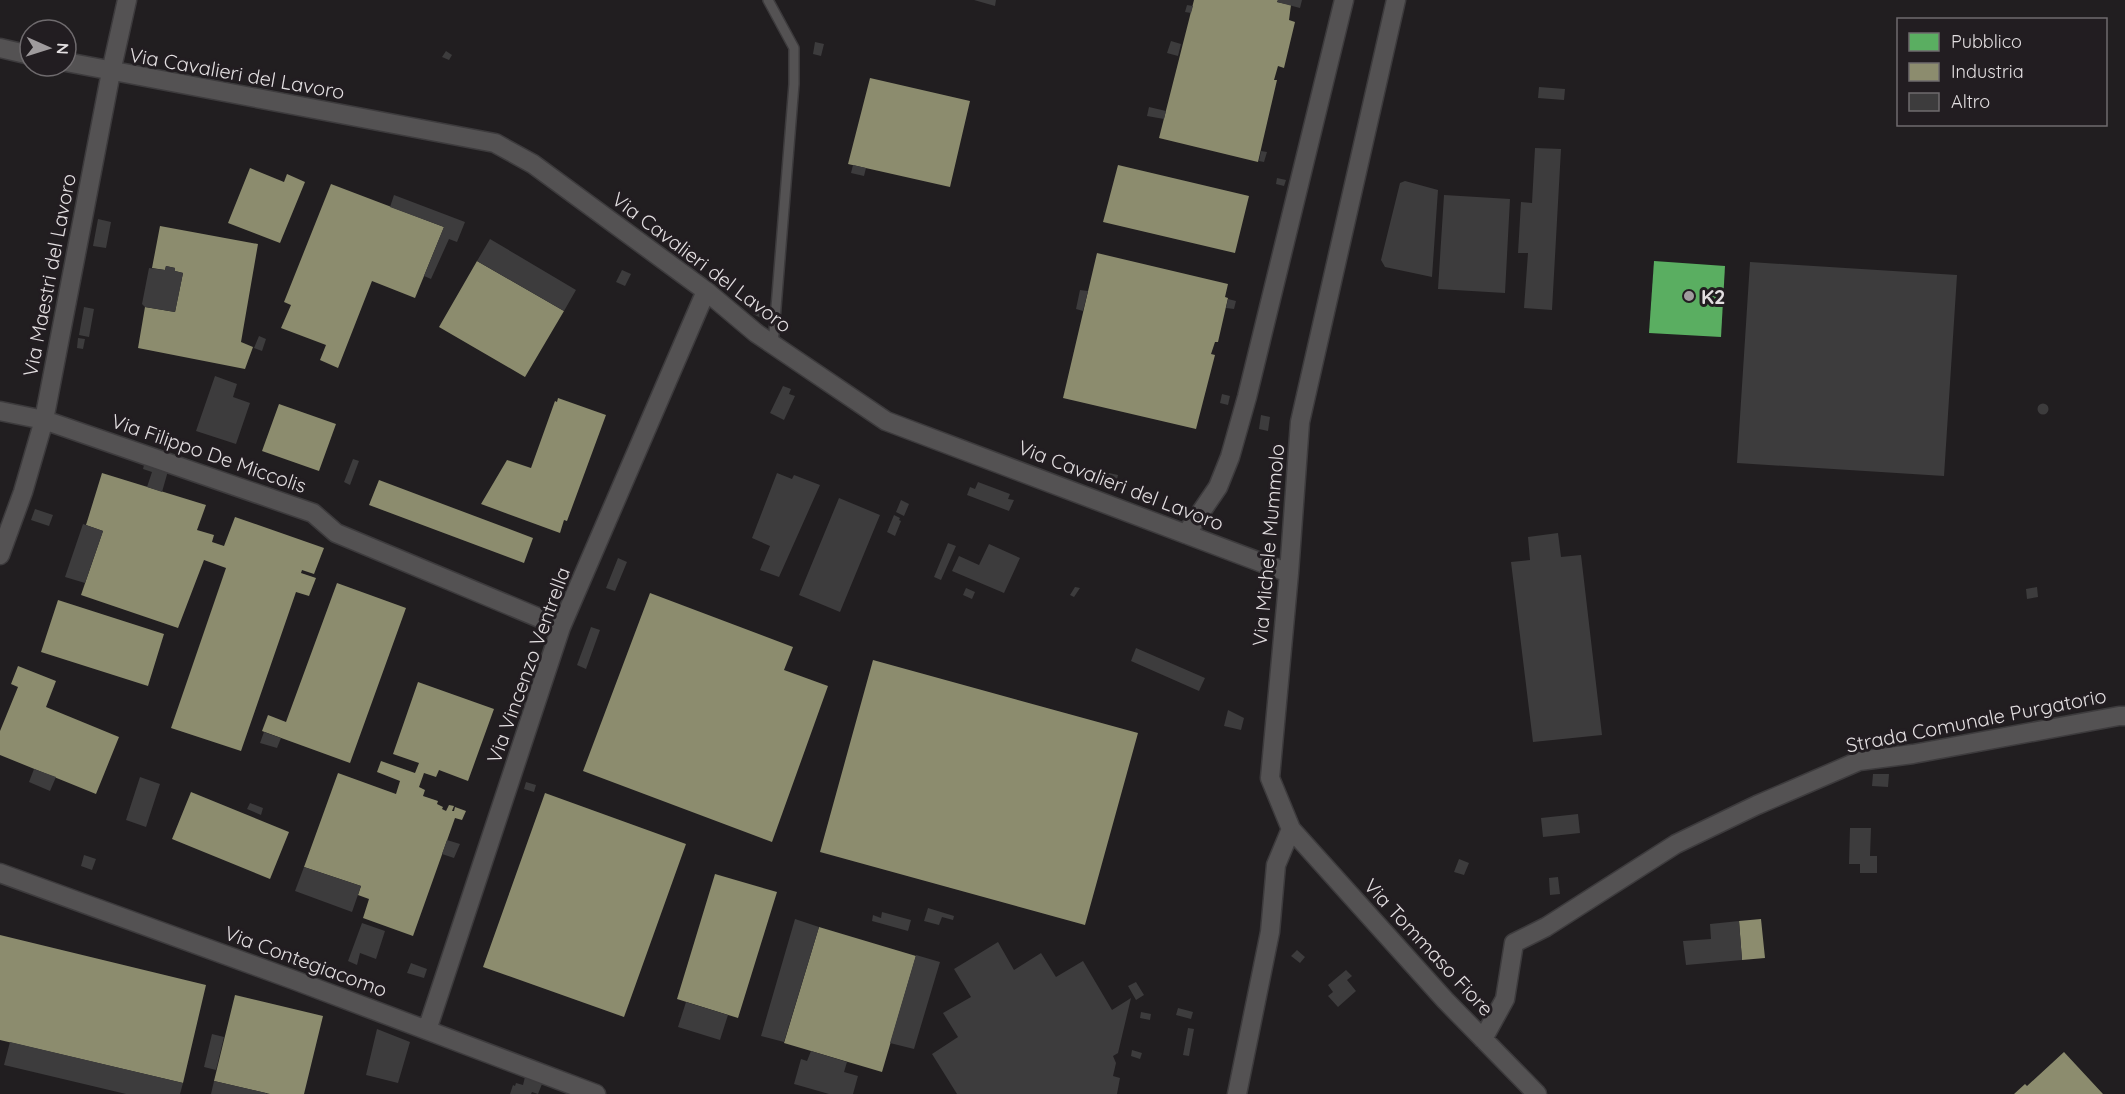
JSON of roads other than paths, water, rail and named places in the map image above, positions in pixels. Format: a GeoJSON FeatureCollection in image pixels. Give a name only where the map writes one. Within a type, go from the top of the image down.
{"type":"FeatureCollection","features":[{"type":"Feature","properties":{"kind":"street","name":"Via Maestri del Lavoro"},"geometry":{"type":"LineString","coordinates":[[0,555],[23,492],[44,420],[127,0]]}},
{"type":"Feature","properties":{"kind":"street"},"geometry":{"type":"LineString","coordinates":[[1186,534],[1218,487],[1230,457],[1247,397],[1344,0]]}},
{"type":"Feature","properties":{"kind":"street","name":"Via Michele Mummolo"},"geometry":{"type":"LineString","coordinates":[[1291,829],[1270,778],[1300,422],[1396,0]]}},
{"type":"Feature","properties":{"kind":"street"},"geometry":{"type":"LineString","coordinates":[[0,48],[18,52]]}},
{"type":"Feature","properties":{"kind":"street","name":"Via Cavalieri del Lavoro"},"geometry":{"type":"LineString","coordinates":[[78,65],[495,143],[533,164],[706,291],[756,333],[886,421],[1289,573]]}},
{"type":"Feature","properties":{"kind":"street","name":"Via Vincenzo Ventrella"},"geometry":{"type":"LineString","coordinates":[[428,1030],[561,627],[706,291]]}},
{"type":"Feature","properties":{"kind":"street","name":"Via Filippo De Miccolis"},"geometry":{"type":"LineString","coordinates":[[0,411],[44,420],[313,513],[336,533],[561,627]]}},
{"type":"Feature","properties":{"kind":"street","name":"Strada Comunale Purgatorio"},"geometry":{"type":"LineString","coordinates":[[1483,1039],[1505,999],[1514,943],[1546,927],[1676,844],[1757,805],[1858,761],[1913,754],[2125,716]]}},
{"type":"Feature","properties":{"kind":"street"},"geometry":{"type":"LineString","coordinates":[[1237,1094],[1270,932],[1276,866],[1291,829]]}},
{"type":"Feature","properties":{"kind":"street","name":"Via Tommaso Fiore"},"geometry":{"type":"LineString","coordinates":[[1291,829],[1445,1000],[1537,1094]]}},
{"type":"Feature","properties":{"kind":"street","name":"Via Contegiacomo"},"geometry":{"type":"LineString","coordinates":[[0,873],[596,1094]]}},
{"type":"Feature","properties":{"kind":"lane"},"geometry":{"type":"LineString","coordinates":[[768,0],[794,48],[794,84],[773,345]]}},
{"type":"Feature","properties":{"kind":"place","name":"K2"},"geometry":{"type":"Point","coordinates":[1689,296]}}]}
